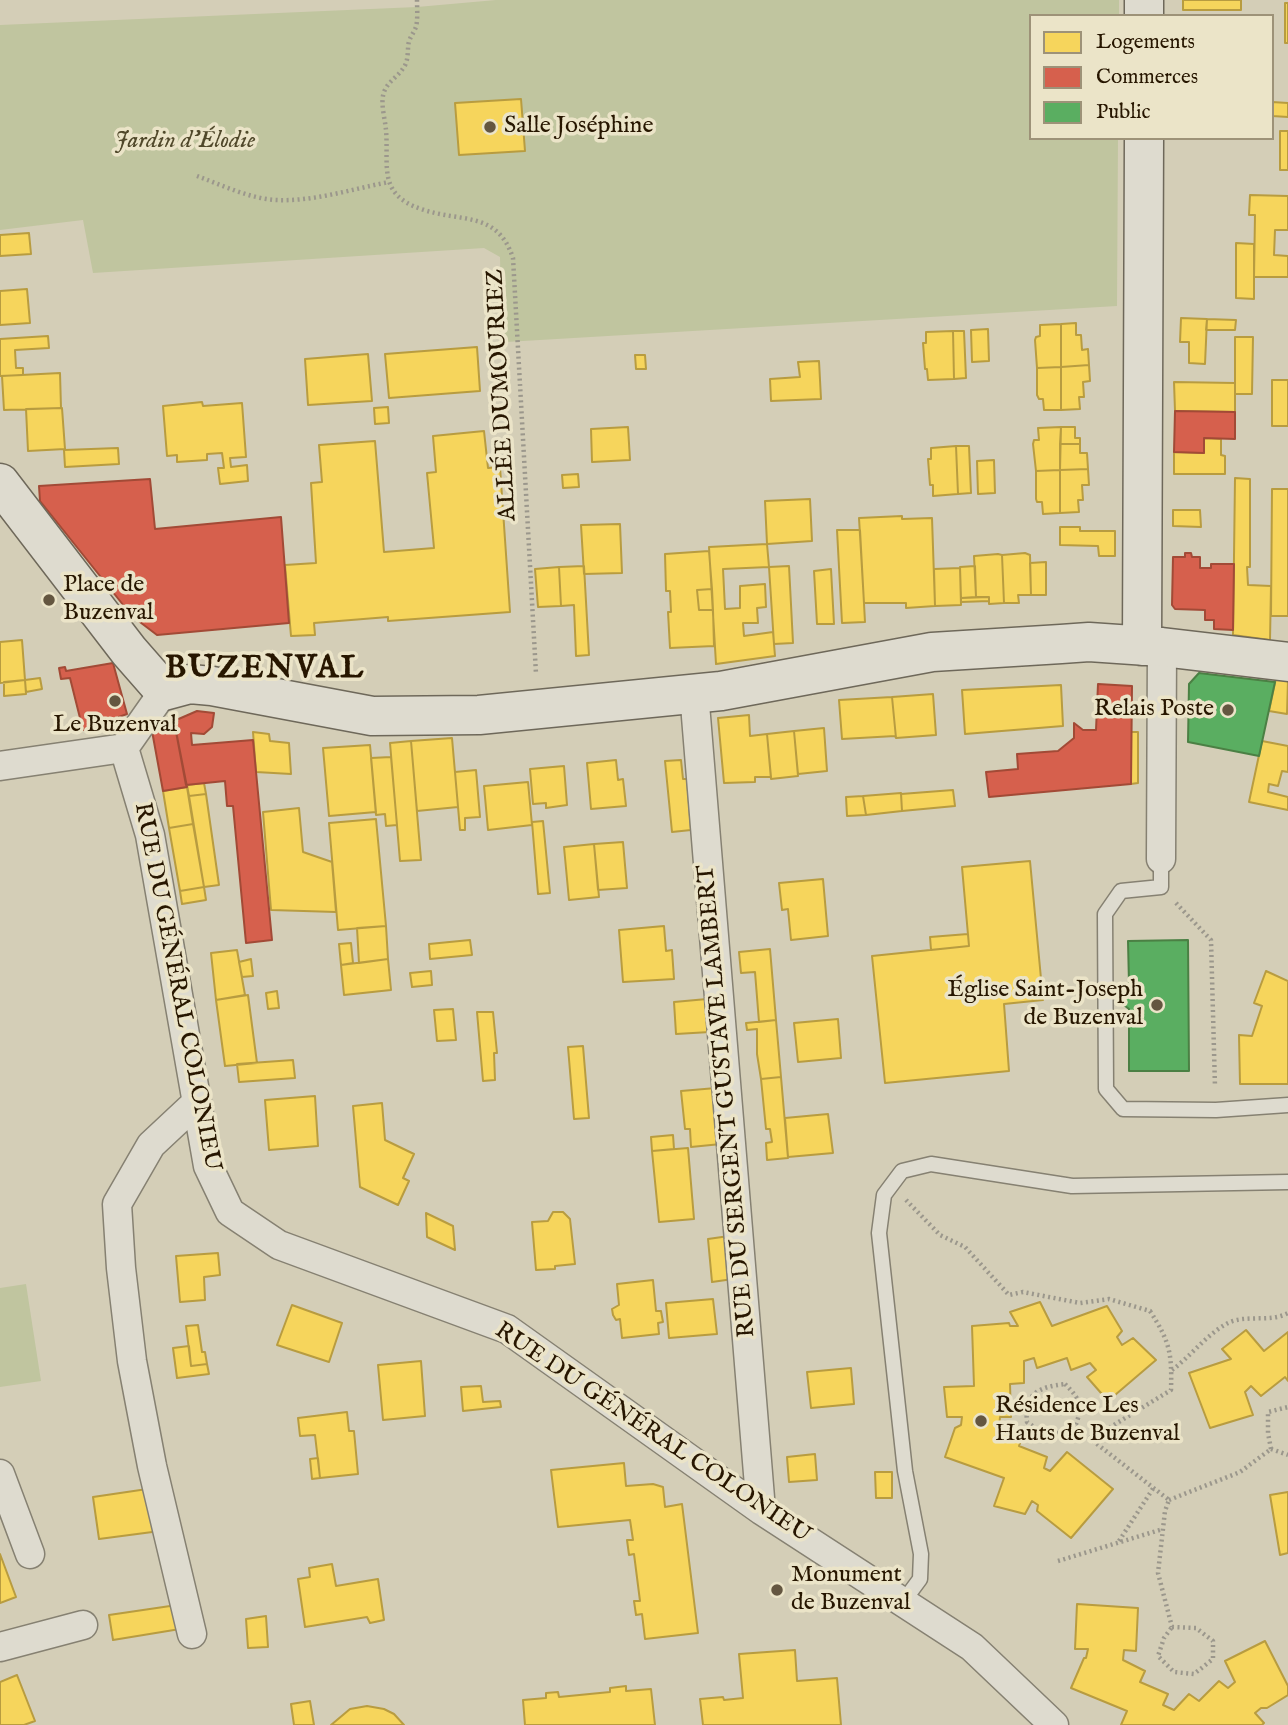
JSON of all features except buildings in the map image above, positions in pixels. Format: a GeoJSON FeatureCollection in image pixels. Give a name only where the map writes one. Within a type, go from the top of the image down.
{"type":"FeatureCollection","features":[{"type":"Feature","properties":{"kind":"street"},"geometry":{"type":"LineString","coordinates":[[1144,140],[1144,429],[1161,859]]}},
{"type":"Feature","properties":{"kind":"street"},"geometry":{"type":"LineString","coordinates":[[0,483],[129,651],[164,691]]}},
{"type":"Feature","properties":{"kind":"street"},"geometry":{"type":"LineString","coordinates":[[0,766],[124,748],[164,691],[190,684],[212,685],[372,716],[479,715],[721,691],[932,652],[1088,642],[1288,663]]}},
{"type":"Feature","properties":{"kind":"street","name":"RUE DU SERGENT GUSTAVE LAMBERT"},"geometry":{"type":"LineString","coordinates":[[694,692],[761,1510]]}},
{"type":"Feature","properties":{"kind":"street","name":"RUE DU GÉNÉRAL COLONIEU"},"geometry":{"type":"LineString","coordinates":[[124,748],[150,835],[208,1166],[230,1212],[279,1245],[507,1329],[761,1510],[972,1647],[1054,1725]]}},
{"type":"Feature","properties":{"kind":"street"},"geometry":{"type":"LineString","coordinates":[[192,1634],[152,1466],[132,1361],[121,1268],[117,1203],[151,1145],[197,1102]]}},
{"type":"Feature","properties":{"kind":"street"},"geometry":{"type":"LineString","coordinates":[[0,1474],[30,1554]]}},
{"type":"Feature","properties":{"kind":"street"},"geometry":{"type":"LineString","coordinates":[[0,1647],[83,1625]]}},
{"type":"Feature","properties":{"kind":"lane"},"geometry":{"type":"LineString","coordinates":[[1161,859],[1161,887],[1121,891],[1105,914],[1106,1090],[1123,1109],[1216,1110],[1288,1105]]}},
{"type":"Feature","properties":{"kind":"lane"},"geometry":{"type":"LineString","coordinates":[[903,1602],[920,1579],[921,1554],[905,1471],[879,1233],[884,1195],[902,1171],[931,1164],[1072,1186],[1288,1182]]}},
{"type":"Feature","properties":{"kind":"path"},"geometry":{"type":"LineString","coordinates":[[197,176],[248,195],[273,200],[296,200],[389,182],[385,160],[387,136],[383,93],[391,80],[404,68],[409,41],[417,25],[417,0]]}},
{"type":"Feature","properties":{"kind":"path","name":"ALLÉE DUMOURIEZ"},"geometry":{"type":"LineString","coordinates":[[389,182],[393,192],[408,205],[428,212],[481,222],[496,230],[507,241],[513,258],[537,711]]}},
{"type":"Feature","properties":{"kind":"path"},"geometry":{"type":"LineString","coordinates":[[1161,887],[1211,940],[1216,1110]]}},
{"type":"Feature","properties":{"kind":"path"},"geometry":{"type":"LineString","coordinates":[[891,1185],[940,1235],[965,1247],[1009,1295],[1023,1292],[1080,1303],[1109,1299],[1150,1311],[1166,1335],[1172,1370],[1171,1390],[1091,1439]]}},
{"type":"Feature","properties":{"kind":"path"},"geometry":{"type":"LineString","coordinates":[[1172,1370],[1230,1321],[1278,1319],[1288,1313]]}},
{"type":"Feature","properties":{"kind":"path"},"geometry":{"type":"LineString","coordinates":[[1065,1384],[1076,1395],[1081,1410],[1075,1427],[1059,1434],[1038,1431],[1027,1422],[1025,1409],[1031,1396],[1045,1386],[1065,1384]]}},
{"type":"Feature","properties":{"kind":"path"},"geometry":{"type":"LineString","coordinates":[[1271,1449],[1268,1412],[1288,1407]]}},
{"type":"Feature","properties":{"kind":"path"},"geometry":{"type":"LineString","coordinates":[[1075,1427],[1168,1500]]}},
{"type":"Feature","properties":{"kind":"path"},"geometry":{"type":"LineString","coordinates":[[1271,1449],[1288,1455]]}},
{"type":"Feature","properties":{"kind":"path"},"geometry":{"type":"LineString","coordinates":[[1168,1500],[1240,1472],[1271,1449]]}},
{"type":"Feature","properties":{"kind":"path"},"geometry":{"type":"LineString","coordinates":[[1118,1542],[1154,1487]]}},
{"type":"Feature","properties":{"kind":"path"},"geometry":{"type":"LineString","coordinates":[[1168,1500],[1158,1573],[1172,1627]]}},
{"type":"Feature","properties":{"kind":"path"},"geometry":{"type":"LineString","coordinates":[[1058,1562],[1163,1529]]}},
{"type":"Feature","properties":{"kind":"path"},"geometry":{"type":"LineString","coordinates":[[1172,1627],[1196,1628],[1213,1641],[1213,1659],[1194,1674],[1174,1672],[1158,1656],[1164,1638],[1172,1627]]}},
{"type":"Feature","properties":{"kind":"green space","name":"Jardin d'Élodie"},"geometry":{"type":"Polygon","coordinates":[[[496,0],[1119,0],[1119,14],[1029,14],[1029,140],[1118,140],[1117,306],[506,342],[501,308],[500,257],[484,248],[93,273],[83,220],[0,230],[0,25],[417,7],[496,0]]]}},
{"type":"Feature","properties":{"kind":"green space"},"geometry":{"type":"Polygon","coordinates":[[[26,1284],[41,1381],[0,1387],[0,1288],[26,1284]]]}},
{"type":"Feature","properties":{"kind":"place","name":"Salle Joséphine"},"geometry":{"type":"Point","coordinates":[490,127]}},
{"type":"Feature","properties":{"kind":"place","name":"Place de Buzenval"},"geometry":{"type":"Point","coordinates":[49,600]}},
{"type":"Feature","properties":{"kind":"place","name":"Le Buzenval"},"geometry":{"type":"Point","coordinates":[115,701]}},
{"type":"Feature","properties":{"kind":"place","name":"Relais Poste"},"geometry":{"type":"Point","coordinates":[1228,710]}},
{"type":"Feature","properties":{"kind":"place","name":"Église Saint-Joseph de Buzenval"},"geometry":{"type":"Point","coordinates":[1157,1005]}},
{"type":"Feature","properties":{"kind":"place","name":"Résidence Les Hauts de Buzenval"},"geometry":{"type":"Point","coordinates":[981,1421]}},
{"type":"Feature","properties":{"kind":"place","name":"Monument de Buzenval"},"geometry":{"type":"Point","coordinates":[777,1590]}},
{"type":"Feature","properties":{"kind":"district","name":"BUZENVAL"},"geometry":{"type":"Point","coordinates":[265,670]}}]}
